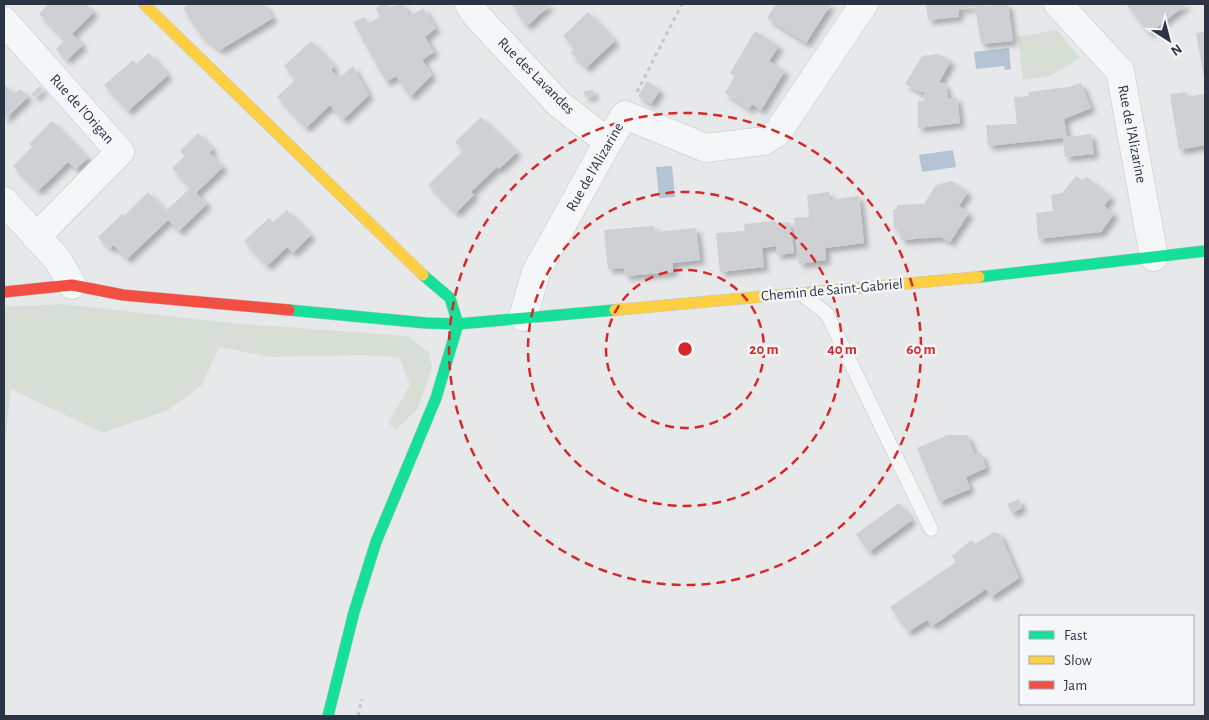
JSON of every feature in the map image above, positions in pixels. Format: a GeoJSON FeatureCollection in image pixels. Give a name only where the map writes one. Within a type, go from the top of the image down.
{"type":"FeatureCollection","features":[{"type":"Feature","properties":{"kind":"street"},"geometry":{"type":"LineString","coordinates":[[144,4],[434,285],[450,298],[458,324],[436,398],[376,542],[354,612],[328,716]]}},
{"type":"Feature","properties":{"kind":"street","name":"Rue des Lavandes"},"geometry":{"type":"LineString","coordinates":[[469,4],[476,15],[559,104],[608,142]]}},
{"type":"Feature","properties":{"kind":"street","name":"Rue de l'Alizarine"},"geometry":{"type":"LineString","coordinates":[[523,317],[536,272],[625,115],[706,148],[764,141],[778,132],[864,4]]}},
{"type":"Feature","properties":{"kind":"street","name":"Rue de l'Alizarine"},"geometry":{"type":"LineString","coordinates":[[1058,4],[1120,71],[1154,258]]}},
{"type":"Feature","properties":{"kind":"street","name":"Rue de l'Origan"},"geometry":{"type":"LineString","coordinates":[[4,21],[120,152],[36,237]]}},
{"type":"Feature","properties":{"kind":"street"},"geometry":{"type":"LineString","coordinates":[[4,200],[58,260],[72,285]]}},
{"type":"Feature","properties":{"kind":"street","name":"Chemin de Saint-Gabriel"},"geometry":{"type":"LineString","coordinates":[[4,292],[72,285],[123,295],[426,323],[458,324],[951,280],[1205,251]]}},
{"type":"Feature","properties":{"kind":"lane"},"geometry":{"type":"LineString","coordinates":[[800,293],[827,314],[931,529]]}},
{"type":"Feature","properties":{"kind":"path"},"geometry":{"type":"LineString","coordinates":[[625,115],[682,4]]}},
{"type":"Feature","properties":{"kind":"shaded area"},"geometry":{"type":"Polygon","coordinates":[[[1057,30],[1080,58],[1050,76],[1023,80],[1018,37],[1057,30]]]}},
{"type":"Feature","properties":{"kind":"shaded area"},"geometry":{"type":"Polygon","coordinates":[[[63,304],[230,323],[408,336],[429,353],[432,368],[418,408],[396,430],[388,423],[410,385],[399,357],[361,355],[270,357],[219,347],[202,385],[168,410],[103,433],[11,389],[4,453],[4,307],[63,304]]]}},
{"type":"Feature","properties":{"kind":"water"},"geometry":{"type":"Polygon","coordinates":[[[1009,48],[1011,69],[1005,70],[1004,66],[976,69],[974,52],[1009,48]]]}},
{"type":"Feature","properties":{"kind":"water"},"geometry":{"type":"Polygon","coordinates":[[[953,150],[956,167],[922,172],[919,155],[953,150]]]}},
{"type":"Feature","properties":{"kind":"water"},"geometry":{"type":"Polygon","coordinates":[[[672,166],[675,197],[659,198],[656,167],[672,166]]]}},
{"type":"Feature","properties":{"kind":"building"},"geometry":{"type":"Polygon","coordinates":[[[48,4],[85,4],[94,12],[72,34],[83,45],[67,60],[56,49],[65,40],[39,14],[48,4]]]}},
{"type":"Feature","properties":{"kind":"building"},"geometry":{"type":"Polygon","coordinates":[[[190,4],[264,4],[273,18],[220,50],[201,36],[183,8],[190,4]]]}},
{"type":"Feature","properties":{"kind":"building"},"geometry":{"type":"Polygon","coordinates":[[[382,4],[388,4],[389,7],[403,4],[410,16],[423,8],[436,28],[425,37],[434,52],[422,60],[432,75],[410,97],[396,76],[386,82],[353,22],[365,17],[367,24],[380,17],[376,8],[382,4]]]}},
{"type":"Feature","properties":{"kind":"building"},"geometry":{"type":"Polygon","coordinates":[[[511,4],[549,4],[550,5],[527,26],[511,4]]]}},
{"type":"Feature","properties":{"kind":"building"},"geometry":{"type":"Polygon","coordinates":[[[776,4],[831,4],[806,43],[767,18],[776,4]]]}},
{"type":"Feature","properties":{"kind":"building"},"geometry":{"type":"Polygon","coordinates":[[[926,4],[985,4],[985,6],[1008,4],[1013,41],[981,44],[975,7],[958,9],[959,17],[928,20],[926,4]]]}},
{"type":"Feature","properties":{"kind":"building"},"geometry":{"type":"Polygon","coordinates":[[[1126,4],[1187,4],[1149,33],[1126,4]]]}},
{"type":"Feature","properties":{"kind":"building"},"geometry":{"type":"Polygon","coordinates":[[[588,12],[615,41],[586,68],[570,52],[575,49],[563,36],[588,12]]]}},
{"type":"Feature","properties":{"kind":"building"},"geometry":{"type":"Polygon","coordinates":[[[755,31],[779,46],[769,61],[785,71],[761,110],[752,104],[749,109],[725,93],[735,76],[730,73],[755,31]]]}},
{"type":"Feature","properties":{"kind":"building"},"geometry":{"type":"Polygon","coordinates":[[[1205,32],[1205,77],[1204,77],[1196,33],[1205,32]]]}},
{"type":"Feature","properties":{"kind":"building"},"geometry":{"type":"Polygon","coordinates":[[[311,41],[334,66],[331,70],[339,78],[353,66],[369,95],[343,120],[330,105],[306,128],[277,97],[296,79],[284,66],[311,41]]]}},
{"type":"Feature","properties":{"kind":"building"},"geometry":{"type":"Polygon","coordinates":[[[149,53],[168,75],[128,111],[104,85],[133,60],[136,64],[149,53]]]}},
{"type":"Feature","properties":{"kind":"building"},"geometry":{"type":"Polygon","coordinates":[[[939,54],[951,61],[939,82],[946,85],[948,99],[957,97],[960,123],[918,128],[918,101],[924,101],[924,92],[920,92],[905,84],[922,56],[939,54]]]}},
{"type":"Feature","properties":{"kind":"building"},"geometry":{"type":"Polygon","coordinates":[[[647,81],[660,90],[651,104],[638,96],[647,81]]]}},
{"type":"Feature","properties":{"kind":"building"},"geometry":{"type":"Polygon","coordinates":[[[1081,83],[1091,108],[1064,119],[1067,137],[1091,134],[1094,154],[1065,157],[1063,138],[988,146],[986,125],[1017,124],[1014,97],[1029,96],[1028,92],[1068,87],[1081,83]]]}},
{"type":"Feature","properties":{"kind":"building"},"geometry":{"type":"Polygon","coordinates":[[[4,84],[14,94],[20,89],[28,97],[4,120],[4,84]]]}},
{"type":"Feature","properties":{"kind":"building"},"geometry":{"type":"Polygon","coordinates":[[[40,86],[43,90],[35,97],[31,94],[40,86]]]}},
{"type":"Feature","properties":{"kind":"building"},"geometry":{"type":"Polygon","coordinates":[[[593,90],[594,96],[585,97],[584,91],[593,90]]]}},
{"type":"Feature","properties":{"kind":"building"},"geometry":{"type":"Polygon","coordinates":[[[1186,92],[1187,97],[1205,94],[1205,145],[1179,150],[1170,94],[1186,92]]]}},
{"type":"Feature","properties":{"kind":"building"},"geometry":{"type":"Polygon","coordinates":[[[481,117],[517,152],[499,169],[497,167],[471,192],[474,195],[456,213],[428,185],[463,151],[455,142],[481,117]]]}},
{"type":"Feature","properties":{"kind":"building"},"geometry":{"type":"Polygon","coordinates":[[[52,121],[88,158],[76,169],[68,162],[38,191],[13,166],[32,147],[29,144],[52,121]]]}},
{"type":"Feature","properties":{"kind":"building"},"geometry":{"type":"Polygon","coordinates":[[[198,133],[213,149],[209,152],[223,167],[196,193],[207,204],[179,231],[168,220],[127,259],[113,245],[110,249],[98,237],[122,214],[124,216],[148,192],[166,211],[190,188],[172,168],[185,156],[180,151],[198,133]]]}},
{"type":"Feature","properties":{"kind":"building"},"geometry":{"type":"Polygon","coordinates":[[[1076,176],[1083,181],[1087,177],[1111,197],[1104,206],[1114,214],[1101,232],[1038,239],[1036,213],[1053,211],[1051,195],[1062,193],[1076,176]]]}},
{"type":"Feature","properties":{"kind":"building"},"geometry":{"type":"Polygon","coordinates":[[[952,181],[968,192],[959,206],[969,213],[950,242],[941,237],[901,240],[899,228],[894,229],[893,209],[897,209],[897,205],[924,204],[936,185],[952,181]]]}},
{"type":"Feature","properties":{"kind":"building"},"geometry":{"type":"Polygon","coordinates":[[[829,192],[830,200],[859,196],[864,243],[825,248],[826,260],[799,264],[794,218],[809,217],[807,195],[829,192]]]}},
{"type":"Feature","properties":{"kind":"building"},"geometry":{"type":"Polygon","coordinates":[[[287,210],[311,235],[293,253],[287,247],[267,266],[244,241],[269,218],[273,222],[287,210]]]}},
{"type":"Feature","properties":{"kind":"building"},"geometry":{"type":"Polygon","coordinates":[[[776,221],[776,224],[790,222],[794,253],[777,255],[776,246],[762,248],[764,267],[720,272],[716,233],[745,231],[744,224],[776,221]]]}},
{"type":"Feature","properties":{"kind":"building"},"geometry":{"type":"Polygon","coordinates":[[[654,226],[655,232],[696,228],[700,260],[673,263],[673,272],[625,276],[624,268],[608,269],[604,230],[654,226]]]}},
{"type":"Feature","properties":{"kind":"building"},"geometry":{"type":"Polygon","coordinates":[[[948,435],[967,435],[975,455],[981,453],[986,468],[966,477],[970,489],[939,502],[917,448],[948,435]]]}},
{"type":"Feature","properties":{"kind":"building"},"geometry":{"type":"Polygon","coordinates":[[[1019,499],[1022,508],[1012,513],[1007,504],[1019,499]]]}},
{"type":"Feature","properties":{"kind":"building"},"geometry":{"type":"Polygon","coordinates":[[[899,503],[912,520],[869,552],[856,534],[899,503]]]}},
{"type":"Feature","properties":{"kind":"building"},"geometry":{"type":"Polygon","coordinates":[[[994,532],[1000,534],[1019,578],[991,597],[986,589],[932,626],[927,620],[908,632],[890,607],[956,562],[952,556],[971,540],[975,544],[994,532]]]}},
{"type":"Feature","properties":{"kind":"traffic: fast"},"geometry":{"type":"LineString","coordinates":[[979,277],[1205,251]]}},
{"type":"Feature","properties":{"kind":"traffic: fast"},"geometry":{"type":"LineString","coordinates":[[328,716],[354,612],[376,542],[436,398],[458,324],[450,298],[423,275]]}},
{"type":"Feature","properties":{"kind":"traffic: fast"},"geometry":{"type":"LineString","coordinates":[[289,310],[426,323],[458,324],[615,310]]}},
{"type":"Feature","properties":{"kind":"traffic: slow"},"geometry":{"type":"LineString","coordinates":[[144,4],[423,275]]}},
{"type":"Feature","properties":{"kind":"traffic: slow"},"geometry":{"type":"LineString","coordinates":[[615,310],[979,277]]}},
{"type":"Feature","properties":{"kind":"traffic: jam"},"geometry":{"type":"LineString","coordinates":[[4,292],[72,285],[123,295],[289,310]]}}]}
